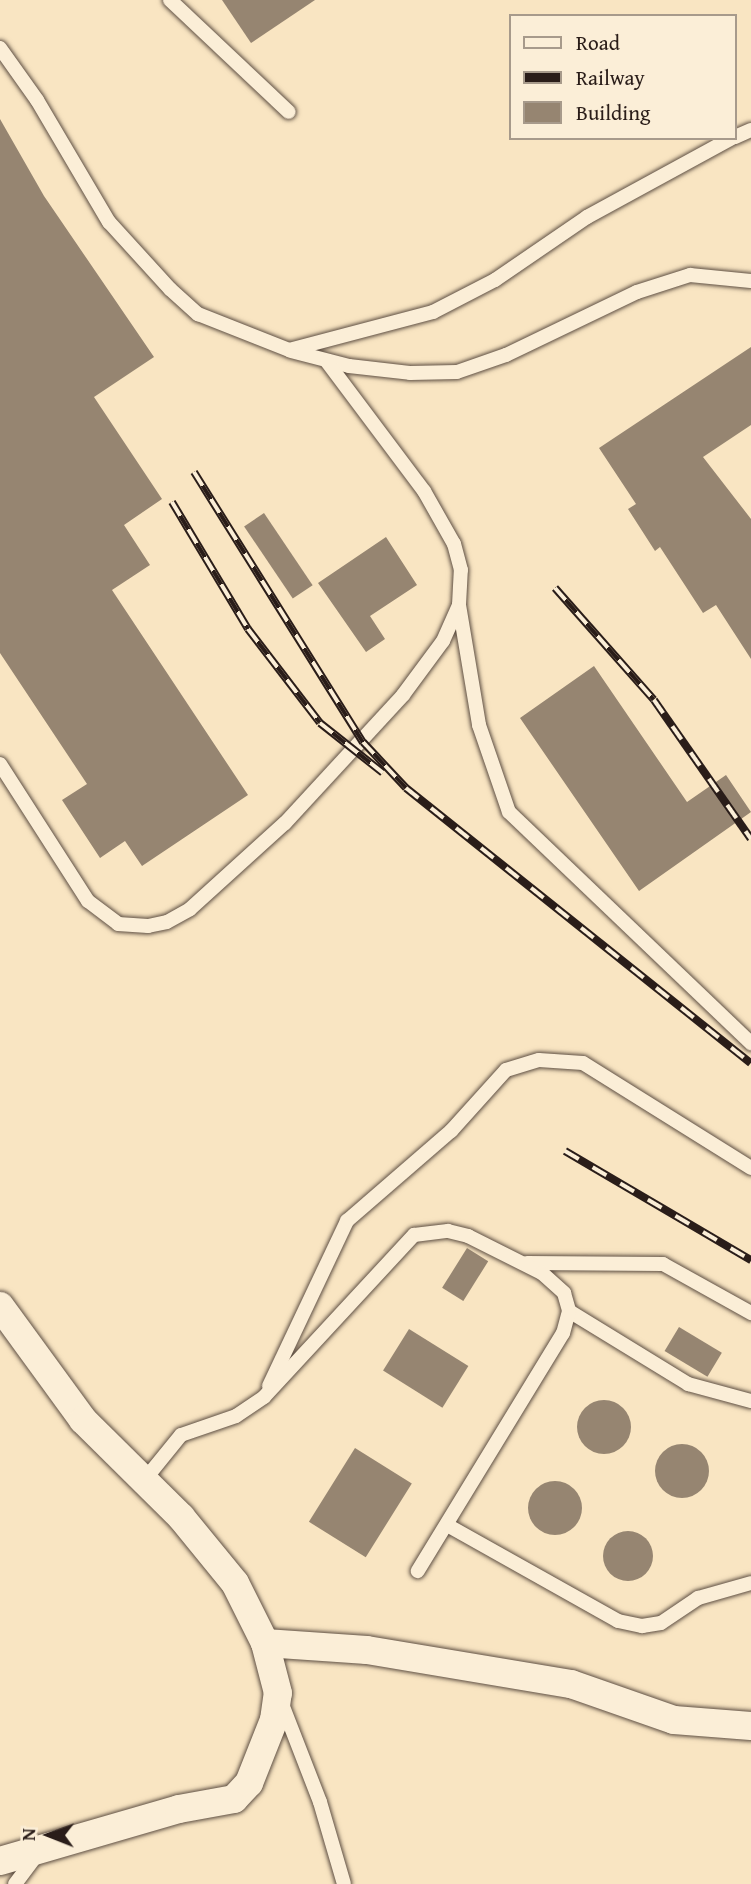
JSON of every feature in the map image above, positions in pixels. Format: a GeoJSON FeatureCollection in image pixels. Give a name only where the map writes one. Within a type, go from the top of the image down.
{"type":"FeatureCollection","features":[{"type":"Feature","properties":{"kind":"street"},"geometry":{"type":"LineString","coordinates":[[0,1306],[83,1420],[142,1483],[181,1517],[235,1583],[265,1643],[278,1693],[266,1748],[249,1783],[234,1799],[179,1809],[0,1861]]}},
{"type":"Feature","properties":{"kind":"street"},"geometry":{"type":"LineString","coordinates":[[265,1643],[367,1650],[571,1684],[674,1720],[751,1726]]}},
{"type":"Feature","properties":{"kind":"lane"},"geometry":{"type":"LineString","coordinates":[[170,0],[289,112]]}},
{"type":"Feature","properties":{"kind":"lane"},"geometry":{"type":"LineString","coordinates":[[0,48],[37,100],[109,222],[170,289],[198,314],[327,362],[410,373],[457,372],[506,355],[637,292],[690,275],[751,281]]}},
{"type":"Feature","properties":{"kind":"lane"},"geometry":{"type":"LineString","coordinates":[[289,350],[433,312],[495,280],[587,217],[730,140]]}},
{"type":"Feature","properties":{"kind":"lane"},"geometry":{"type":"LineString","coordinates":[[327,362],[424,491],[454,544],[461,570],[459,605],[479,725],[509,812],[751,1043]]}},
{"type":"Feature","properties":{"kind":"lane"},"geometry":{"type":"LineString","coordinates":[[0,765],[88,901],[118,925],[167,922],[190,909],[285,823],[363,742],[443,641],[459,605]]}},
{"type":"Feature","properties":{"kind":"lane"},"geometry":{"type":"LineString","coordinates":[[264,1397],[347,1221],[451,1131],[506,1070],[539,1060],[583,1063],[751,1168]]}},
{"type":"Feature","properties":{"kind":"lane"},"geometry":{"type":"LineString","coordinates":[[142,1483],[181,1435],[236,1416],[264,1397],[414,1235],[448,1231],[468,1236],[522,1263],[564,1293],[569,1311],[563,1333],[418,1571]]}},
{"type":"Feature","properties":{"kind":"lane"},"geometry":{"type":"LineString","coordinates":[[522,1263],[663,1264],[751,1313]]}},
{"type":"Feature","properties":{"kind":"lane"},"geometry":{"type":"LineString","coordinates":[[569,1311],[688,1384],[751,1401]]}},
{"type":"Feature","properties":{"kind":"lane"},"geometry":{"type":"LineString","coordinates":[[447,1525],[618,1621],[642,1626],[661,1623],[698,1598],[751,1583]]}},
{"type":"Feature","properties":{"kind":"lane"},"geometry":{"type":"LineString","coordinates":[[278,1693],[320,1802],[344,1884]]}},
{"type":"Feature","properties":{"kind":"lane"},"geometry":{"type":"LineString","coordinates":[[15,1884],[41,1849]]}},
{"type":"Feature","properties":{"kind":"building"},"geometry":{"type":"Polygon","coordinates":[[[222,0],[315,0],[251,43],[222,0]]]}},
{"type":"Feature","properties":{"kind":"building"},"geometry":{"type":"Polygon","coordinates":[[[0,119],[44,196],[154,357],[94,397],[162,499],[124,525],[150,565],[112,590],[248,795],[142,866],[125,841],[100,858],[62,800],[87,784],[0,653],[0,119]]]}},
{"type":"Feature","properties":{"kind":"building"},"geometry":{"type":"Polygon","coordinates":[[[751,347],[751,425],[703,457],[751,519],[751,659],[716,605],[703,613],[660,547],[655,551],[628,509],[636,504],[599,448],[751,347]]]}},
{"type":"Feature","properties":{"kind":"building"},"geometry":{"type":"Polygon","coordinates":[[[264,513],[313,585],[293,599],[244,526],[264,513]]]}},
{"type":"Feature","properties":{"kind":"building"},"geometry":{"type":"Polygon","coordinates":[[[386,537],[417,585],[370,616],[385,639],[366,652],[318,583],[386,537]]]}},
{"type":"Feature","properties":{"kind":"building"},"geometry":{"type":"Polygon","coordinates":[[[594,666],[687,802],[726,775],[751,812],[639,891],[520,718],[594,666]]]}},
{"type":"Feature","properties":{"kind":"building"},"geometry":{"type":"Polygon","coordinates":[[[467,1248],[488,1261],[463,1301],[442,1288],[467,1248]]]}},
{"type":"Feature","properties":{"kind":"building"},"geometry":{"type":"Polygon","coordinates":[[[679,1327],[722,1353],[707,1377],[665,1351],[679,1327]]]}},
{"type":"Feature","properties":{"kind":"building"},"geometry":{"type":"Polygon","coordinates":[[[409,1329],[468,1366],[442,1408],[383,1371],[409,1329]]]}},
{"type":"Feature","properties":{"kind":"building"},"geometry":{"type":"Polygon","coordinates":[[[604,1400],[623,1408],[631,1427],[623,1446],[604,1454],[585,1446],[577,1427],[585,1408],[604,1400]]]}},
{"type":"Feature","properties":{"kind":"building"},"geometry":{"type":"Polygon","coordinates":[[[682,1444],[701,1452],[709,1471],[701,1490],[682,1498],[663,1490],[655,1471],[663,1452],[682,1444]]]}},
{"type":"Feature","properties":{"kind":"building"},"geometry":{"type":"Polygon","coordinates":[[[355,1448],[412,1484],[366,1557],[309,1522],[355,1448]]]}},
{"type":"Feature","properties":{"kind":"building"},"geometry":{"type":"Polygon","coordinates":[[[555,1481],[574,1489],[582,1508],[574,1527],[555,1535],[536,1527],[528,1508],[536,1489],[555,1481]]]}},
{"type":"Feature","properties":{"kind":"building"},"geometry":{"type":"Polygon","coordinates":[[[628,1531],[646,1538],[653,1556],[646,1574],[628,1581],[610,1574],[603,1556],[610,1538],[628,1531]]]}},
{"type":"Feature","properties":{"kind":"railway"},"geometry":{"type":"LineString","coordinates":[[194,472],[363,742],[406,788],[751,1063]]}},
{"type":"Feature","properties":{"kind":"railway"},"geometry":{"type":"LineString","coordinates":[[172,502],[248,629],[320,723],[383,773]]}},
{"type":"Feature","properties":{"kind":"railway"},"geometry":{"type":"LineString","coordinates":[[555,588],[654,700],[751,839]]}},
{"type":"Feature","properties":{"kind":"railway"},"geometry":{"type":"LineString","coordinates":[[565,1151],[751,1260]]}}]}
